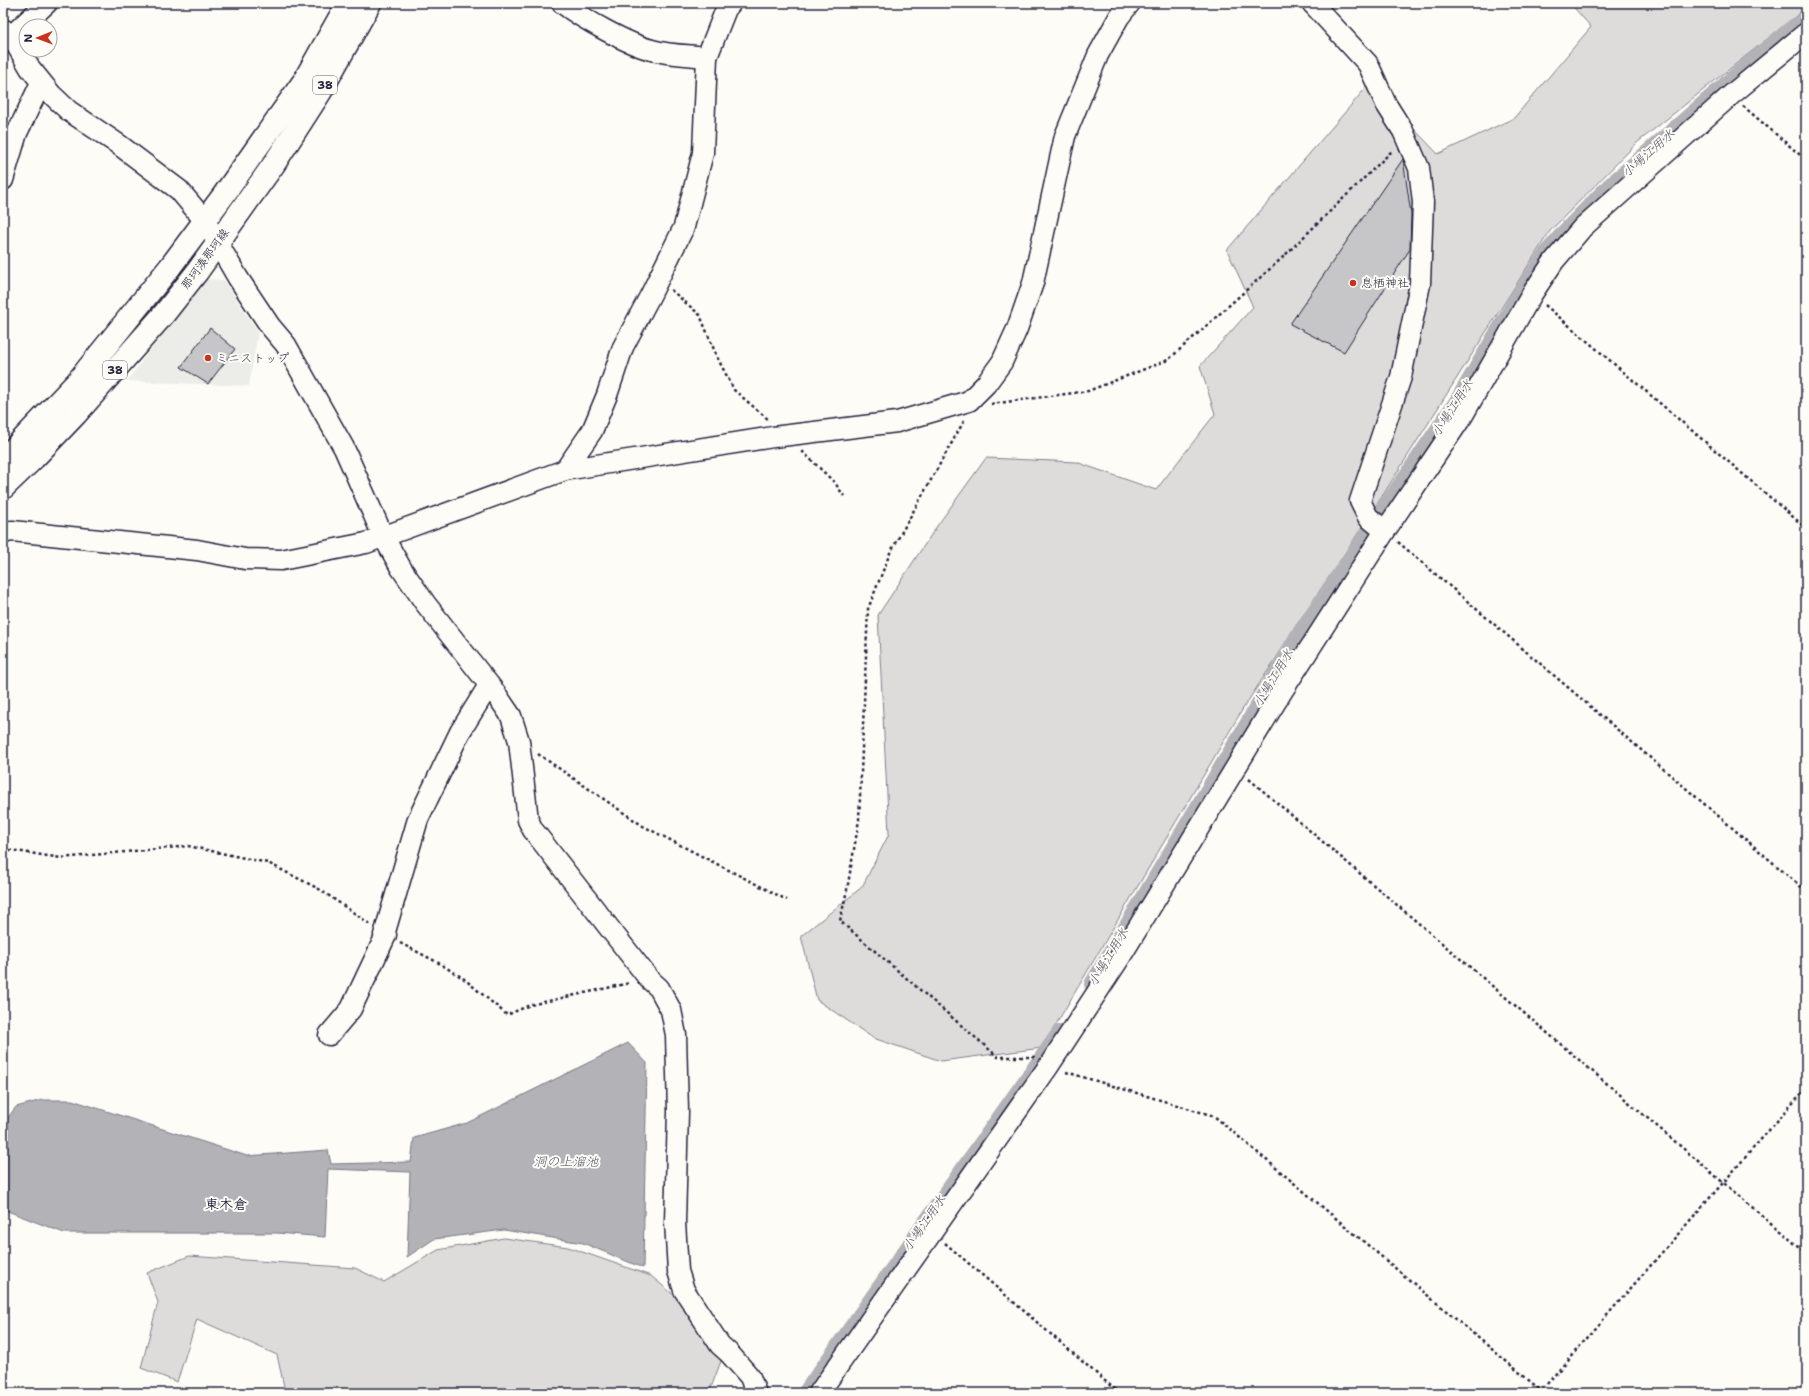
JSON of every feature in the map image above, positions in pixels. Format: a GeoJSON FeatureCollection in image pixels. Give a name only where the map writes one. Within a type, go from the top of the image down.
{"type":"FeatureCollection","features":[{"type":"Feature","properties":{"kind":"main road","name":"那珂湊那珂線"},"geometry":{"type":"LineString","coordinates":[[3,460],[78,382],[146,298],[205,221],[304,81],[348,3]]}},
{"type":"Feature","properties":{"kind":"main road","name":"那珂湊那珂線"},"geometry":{"type":"LineString","coordinates":[[3,488],[34,458],[123,361],[169,308],[197,272],[274,164],[321,91],[370,3]]}},
{"type":"Feature","properties":{"kind":"street"},"geometry":{"type":"LineString","coordinates":[[47,3],[7,33],[41,83],[69,111],[118,144],[180,190],[205,221],[217,243],[266,320],[286,346],[344,448],[384,536],[401,568],[425,603],[489,685],[511,716],[519,741],[527,814],[533,830],[649,978],[659,988],[671,1010],[676,1035],[678,1112],[675,1222],[678,1272],[684,1290],[720,1345],[730,1353],[750,1377],[756,1393]]}},
{"type":"Feature","properties":{"kind":"street"},"geometry":{"type":"LineString","coordinates":[[562,3],[577,14],[628,41],[652,50],[707,57]]}},
{"type":"Feature","properties":{"kind":"street"},"geometry":{"type":"LineString","coordinates":[[564,470],[592,431],[607,395],[623,347],[659,279],[684,227],[703,153],[707,57],[726,9],[731,3]]}},
{"type":"Feature","properties":{"kind":"street"},"geometry":{"type":"LineString","coordinates":[[3,533],[12,531],[197,550],[245,559],[281,560],[366,543],[564,470],[785,435],[897,422],[971,404],[1002,362],[1018,329],[1033,284],[1065,136],[1098,55],[1119,17],[1130,3]]}},
{"type":"Feature","properties":{"kind":"street"},"geometry":{"type":"LineString","coordinates":[[1312,3],[1368,64],[1386,104],[1406,137],[1419,168],[1423,202],[1420,284],[1401,377],[1360,501],[1378,524]]}},
{"type":"Feature","properties":{"kind":"street"},"geometry":{"type":"LineString","coordinates":[[819,1393],[932,1232],[1041,1062],[1119,959],[1378,524],[1462,415],[1532,294],[1554,261],[1583,227],[1731,95],[1806,33]]}},
{"type":"Feature","properties":{"kind":"street"},"geometry":{"type":"LineString","coordinates":[[3,180],[17,133],[41,83]]}},
{"type":"Feature","properties":{"kind":"street"},"geometry":{"type":"LineString","coordinates":[[329,1035],[351,1010],[386,935],[384,935],[418,819],[460,732],[489,685]]}},
{"type":"Feature","properties":{"kind":"path"},"geometry":{"type":"LineString","coordinates":[[1731,95],[1806,160]]}},
{"type":"Feature","properties":{"kind":"path"},"geometry":{"type":"LineString","coordinates":[[1406,137],[1281,259],[1168,360],[1088,391],[971,404],[890,553],[868,609],[859,820],[840,921],[998,1056],[1041,1062],[1214,1116],[1541,1392],[1806,1088]]}},
{"type":"Feature","properties":{"kind":"path"},"geometry":{"type":"LineString","coordinates":[[659,279],[700,315],[717,357],[734,390],[785,435],[835,483],[844,496]]}},
{"type":"Feature","properties":{"kind":"path"},"geometry":{"type":"LineString","coordinates":[[1532,294],[1806,528]]}},
{"type":"Feature","properties":{"kind":"path"},"geometry":{"type":"LineString","coordinates":[[1378,524],[1806,891]]}},
{"type":"Feature","properties":{"kind":"path"},"geometry":{"type":"LineString","coordinates":[[519,741],[643,826],[787,900]]}},
{"type":"Feature","properties":{"kind":"path"},"geometry":{"type":"LineString","coordinates":[[1235,766],[1806,1253]]}},
{"type":"Feature","properties":{"kind":"path"},"geometry":{"type":"LineString","coordinates":[[3,849],[61,858],[188,846],[268,863],[319,889],[386,935],[438,962],[463,978],[507,1015],[530,1005],[649,978]]}},
{"type":"Feature","properties":{"kind":"path"},"geometry":{"type":"LineString","coordinates":[[932,1232],[1119,1393]]}},
{"type":"Feature","properties":{"kind":"shaded area"},"geometry":{"type":"Polygon","coordinates":[[[1570,3],[1806,3],[1806,8],[1638,142],[1550,231],[1381,498],[1244,707],[1042,1048],[941,1061],[873,1038],[817,1000],[801,936],[862,887],[889,834],[878,615],[937,526],[986,458],[1076,462],[1156,490],[1215,414],[1200,366],[1253,307],[1227,250],[1370,83],[1438,154],[1514,118],[1591,27],[1570,3]]]}},
{"type":"Feature","properties":{"kind":"shaded area"},"geometry":{"type":"Polygon","coordinates":[[[203,279],[224,280],[258,332],[249,386],[127,381],[203,279]]]}},
{"type":"Feature","properties":{"kind":"shaded area"},"geometry":{"type":"Polygon","coordinates":[[[504,1238],[568,1247],[651,1276],[681,1301],[721,1361],[709,1393],[291,1393],[285,1391],[277,1355],[197,1319],[177,1382],[141,1368],[158,1302],[147,1273],[189,1256],[355,1268],[384,1282],[438,1250],[504,1238]]]}},
{"type":"Feature","properties":{"kind":"water","name":"洞の上溜池"},"geometry":{"type":"Polygon","coordinates":[[[628,1043],[647,1063],[643,1268],[583,1243],[504,1230],[434,1239],[407,1257],[410,1172],[328,1169],[325,1237],[277,1233],[64,1233],[5,1210],[3,1151],[6,1120],[16,1107],[42,1100],[72,1100],[247,1156],[328,1150],[331,1164],[411,1162],[414,1138],[467,1123],[628,1043]]]}},
{"type":"Feature","properties":{"kind":"building","name":"息栖神社"},"geometry":{"type":"Polygon","coordinates":[[[1403,159],[1411,214],[1410,249],[1344,352],[1290,324],[1403,159]]]}},
{"type":"Feature","properties":{"kind":"building","name":"ミニストップ"},"geometry":{"type":"Polygon","coordinates":[[[210,328],[235,349],[208,384],[181,367],[210,328]]]}},
{"type":"Feature","properties":{"kind":"waterway","name":"小場江用水"},"geometry":{"type":"LineString","coordinates":[[1092,984],[1246,726],[1297,637],[1457,401],[1521,292],[1548,251],[1565,231],[1609,186],[1735,76],[1791,29],[1806,19]]}},
{"type":"Feature","properties":{"kind":"waterway","name":"小場江用水"},"geometry":{"type":"LineString","coordinates":[[805,1393],[1060,1032]]}},
{"type":"Feature","properties":{"kind":"place","name":"息栖神社"},"geometry":{"type":"Point","coordinates":[1353,283]}},
{"type":"Feature","properties":{"kind":"place","name":"ミニストップ"},"geometry":{"type":"Point","coordinates":[208,358]}},
{"type":"Feature","properties":{"kind":"district","name":"東木倉"},"geometry":{"type":"Point","coordinates":[226,1204]}}]}
